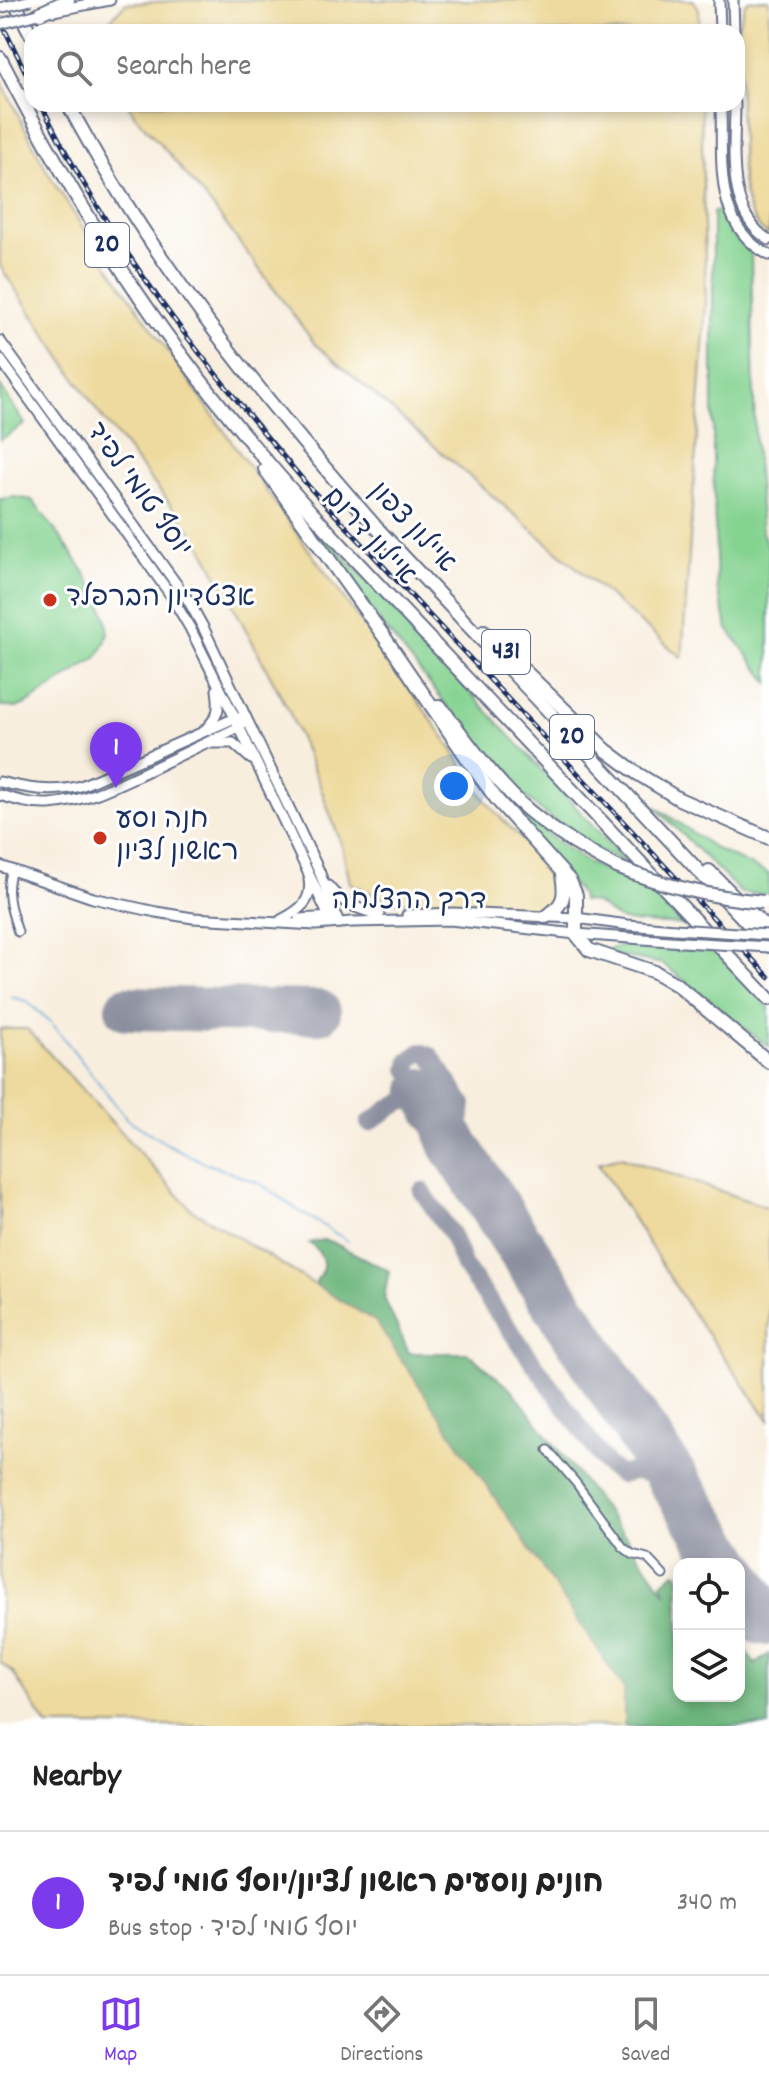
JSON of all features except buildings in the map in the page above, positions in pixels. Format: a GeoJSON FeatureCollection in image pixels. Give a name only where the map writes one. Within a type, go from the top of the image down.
{"type":"FeatureCollection","features":[{"type":"Feature","properties":{"kind":"highway"},"geometry":{"type":"LineString","coordinates":[[13,0],[26,24]]}},
{"type":"Feature","properties":{"kind":"highway"},"geometry":{"type":"LineString","coordinates":[[38,14],[68,0]]}},
{"type":"Feature","properties":{"kind":"highway","name":"איילון דרום"},"geometry":{"type":"LineString","coordinates":[[0,58],[24,102]]}},
{"type":"Feature","properties":{"kind":"highway","name":"איילון דרום"},"geometry":{"type":"LineString","coordinates":[[29,112],[60,169],[137,294],[232,420],[319,522],[769,999]]}},
{"type":"Feature","properties":{"kind":"highway","name":"איילון צפון"},"geometry":{"type":"LineString","coordinates":[[73,112],[124,202],[182,287],[314,456],[376,527],[769,946]]}},
{"type":"Feature","properties":{"kind":"highway"},"geometry":{"type":"LineString","coordinates":[[232,420],[491,792],[570,881],[576,895],[576,934],[589,950],[655,972],[677,985],[769,1062]]}},
{"type":"Feature","properties":{"kind":"highway","name":"431"},"geometry":{"type":"LineString","coordinates":[[376,527],[606,750],[679,799],[769,838]]}},
{"type":"Feature","properties":{"kind":"highway"},"geometry":{"type":"LineString","coordinates":[[385,638],[515,797],[557,832],[617,867],[670,886],[702,895],[766,902]]}},
{"type":"Feature","properties":{"kind":"highway"},"geometry":{"type":"LineString","coordinates":[[618,786],[650,812],[769,933]]}},
{"type":"Feature","properties":{"kind":"highway"},"geometry":{"type":"LineString","coordinates":[[546,917],[559,907],[565,892],[562,872]]}},
{"type":"Feature","properties":{"kind":"street"},"geometry":{"type":"LineString","coordinates":[[0,8],[31,0]]}},
{"type":"Feature","properties":{"kind":"street"},"geometry":{"type":"LineString","coordinates":[[0,24],[110,0]]}},
{"type":"Feature","properties":{"kind":"street"},"geometry":{"type":"LineString","coordinates":[[733,0],[734,24]]}},
{"type":"Feature","properties":{"kind":"street"},"geometry":{"type":"LineString","coordinates":[[719,2],[720,24]]}},
{"type":"Feature","properties":{"kind":"street"},"geometry":{"type":"LineString","coordinates":[[721,112],[723,181],[730,213],[752,245],[769,255]]}},
{"type":"Feature","properties":{"kind":"street"},"geometry":{"type":"LineString","coordinates":[[735,112],[739,199],[752,225],[769,240]]}},
{"type":"Feature","properties":{"kind":"street","name":"יוסף טומי לפיד"},"geometry":{"type":"LineString","coordinates":[[0,341],[188,600],[247,718],[314,871]]}},
{"type":"Feature","properties":{"kind":"street","name":"יוסף טומי לפיד"},"geometry":{"type":"LineString","coordinates":[[0,359],[170,594],[314,871]]}},
{"type":"Feature","properties":{"kind":"street"},"geometry":{"type":"LineString","coordinates":[[204,732],[220,705],[216,682]]}},
{"type":"Feature","properties":{"kind":"street"},"geometry":{"type":"LineString","coordinates":[[0,795],[32,803],[73,801],[114,786],[205,744],[247,718]]}},
{"type":"Feature","properties":{"kind":"street"},"geometry":{"type":"LineString","coordinates":[[0,782],[35,790],[59,791],[81,786],[204,732],[237,723]]}},
{"type":"Feature","properties":{"kind":"street"},"geometry":{"type":"LineString","coordinates":[[205,744],[233,743],[257,765]]}},
{"type":"Feature","properties":{"kind":"street","name":"דרך ההצלחה"},"geometry":{"type":"LineString","coordinates":[[0,866],[93,898],[193,918],[316,925],[379,915],[453,913],[576,918],[675,929],[769,933]]}},
{"type":"Feature","properties":{"kind":"street"},"geometry":{"type":"LineString","coordinates":[[12,870],[7,887],[18,932]]}},
{"type":"Feature","properties":{"kind":"street"},"geometry":{"type":"LineString","coordinates":[[314,871],[349,905],[379,915]]}},
{"type":"Feature","properties":{"kind":"street"},"geometry":{"type":"LineString","coordinates":[[281,920],[307,901],[314,871]]}},
{"type":"Feature","properties":{"kind":"street"},"geometry":{"type":"LineString","coordinates":[[314,871],[334,920]]}},
{"type":"Feature","properties":{"kind":"street","name":"דרך ההצלחה"},"geometry":{"type":"LineString","coordinates":[[243,921],[450,920],[576,934],[769,946]]}},
{"type":"Feature","properties":{"kind":"street"},"geometry":{"type":"LineString","coordinates":[[548,1450],[623,1547],[632,1554],[647,1558],[663,1575]]}},
{"type":"Feature","properties":{"kind":"green space"},"geometry":{"type":"Polygon","coordinates":[[[727,210],[736,236],[751,253],[755,444],[762,532],[769,550],[769,683],[728,629],[717,587],[713,466],[713,212],[727,210]]]}},
{"type":"Feature","properties":{"kind":"green space"},"geometry":{"type":"Polygon","coordinates":[[[0,386],[25,424],[0,440],[0,386]]]}},
{"type":"Feature","properties":{"kind":"green space","name":"אצטדיון הברפלד"},"geometry":{"type":"Polygon","coordinates":[[[14,497],[32,500],[65,544],[99,599],[108,630],[96,658],[16,708],[0,706],[0,499],[14,497]]]}},
{"type":"Feature","properties":{"kind":"green space"},"geometry":{"type":"Polygon","coordinates":[[[293,503],[628,864],[583,843],[515,787],[324,551],[293,503]]]}},
{"type":"Feature","properties":{"kind":"green space"},"geometry":{"type":"Polygon","coordinates":[[[652,804],[716,849],[769,874],[769,894],[741,893],[652,804]]]}},
{"type":"Feature","properties":{"kind":"green space"},"geometry":{"type":"Polygon","coordinates":[[[514,805],[551,837],[590,864],[664,896],[682,925],[623,920],[601,906],[582,901],[581,895],[512,811],[514,805]]]}},
{"type":"Feature","properties":{"kind":"green space"},"geometry":{"type":"Polygon","coordinates":[[[628,944],[717,952],[769,1007],[769,1047],[663,964],[605,953],[628,944]]]}},
{"type":"Feature","properties":{"kind":"green space"},"geometry":{"type":"Polygon","coordinates":[[[332,1242],[389,1271],[384,1298],[409,1353],[468,1353],[512,1390],[627,1538],[666,1594],[662,1583],[673,1574],[673,1702],[745,1702],[745,1650],[755,1664],[769,1654],[769,1726],[582,1726],[318,1288],[316,1282],[323,1262],[318,1251],[309,1243],[332,1242]]]}},
{"type":"Feature","properties":{"kind":"sand"},"geometry":{"type":"Polygon","coordinates":[[[186,0],[693,0],[699,9],[699,24],[106,24],[125,4],[186,0]]]}},
{"type":"Feature","properties":{"kind":"sand"},"geometry":{"type":"Polygon","coordinates":[[[750,0],[769,0],[769,235],[753,218],[742,180],[740,112],[745,112],[745,24],[738,24],[745,4],[750,0]]]}},
{"type":"Feature","properties":{"kind":"sand"},"geometry":{"type":"Polygon","coordinates":[[[0,79],[48,173],[98,251],[449,744],[484,798],[550,873],[555,886],[554,895],[549,908],[542,914],[385,900],[350,883],[342,846],[288,709],[199,541],[98,412],[0,266],[0,79]]]}},
{"type":"Feature","properties":{"kind":"sand"},"geometry":{"type":"Polygon","coordinates":[[[133,112],[701,112],[706,303],[682,658],[315,344],[216,211],[133,112]]]}},
{"type":"Feature","properties":{"kind":"sand"},"geometry":{"type":"Polygon","coordinates":[[[0,1029],[27,1029],[191,1209],[376,1322],[624,1689],[624,1726],[47,1726],[13,1673],[0,1662],[0,1029]]]}},
{"type":"Feature","properties":{"kind":"sand"},"geometry":{"type":"Polygon","coordinates":[[[621,1157],[769,1208],[769,1420],[693,1314],[598,1163],[621,1157]]]}},
{"type":"Feature","properties":{"kind":"waterway"},"geometry":{"type":"LineString","coordinates":[[11,997],[26,1001],[51,1022],[127,1119],[205,1163],[259,1183],[348,1241]]}},
{"type":"Feature","properties":{"kind":"taxiway"},"geometry":{"type":"LineString","coordinates":[[422,1090],[408,1069],[410,1060],[421,1052],[431,1056],[463,1104],[458,1144]]}},
{"type":"Feature","properties":{"kind":"taxiway"},"geometry":{"type":"LineString","coordinates":[[369,1123],[402,1102],[415,1101],[423,1106],[436,1127],[433,1136],[439,1151],[648,1474]]}},
{"type":"Feature","properties":{"kind":"taxiway"},"geometry":{"type":"LineString","coordinates":[[422,1191],[452,1235],[464,1266],[607,1465],[621,1475],[635,1471],[654,1475],[669,1466]]}},
{"type":"Feature","properties":{"kind":"taxiway"},"geometry":{"type":"LineString","coordinates":[[650,1475],[703,1558]]}},
{"type":"Feature","properties":{"kind":"taxiway"},"geometry":{"type":"LineString","coordinates":[[745,1622],[753,1634],[769,1635]]}},
{"type":"Feature","properties":{"kind":"runway"},"geometry":{"type":"LineString","coordinates":[[127,1008],[319,1012]]}},
{"type":"Feature","properties":{"kind":"runway"},"geometry":{"type":"LineString","coordinates":[[422,1090],[729,1558]]}},
{"type":"Feature","properties":{"kind":"runway"},"geometry":{"type":"LineString","coordinates":[[745,1581],[769,1618]]}},
{"type":"Feature","properties":{"kind":"railway"},"geometry":{"type":"LineString","coordinates":[[0,20],[24,69]]}},
{"type":"Feature","properties":{"kind":"railway"},"geometry":{"type":"LineString","coordinates":[[45,112],[98,208],[130,257],[198,351],[271,442],[310,488],[769,977]]}},
{"type":"Feature","properties":{"kind":"place","name":"אצטדיון הברפלד"},"geometry":{"type":"Point","coordinates":[50,600]}},
{"type":"Feature","properties":{"kind":"place","name":"חונים נוסעים ראשון לציון/יוסף טומי לפיד"},"geometry":{"type":"Point","coordinates":[116,788]}},
{"type":"Feature","properties":{"kind":"place","name":"חנה וסע ראשון לציון"},"geometry":{"type":"Point","coordinates":[100,838]}}]}
